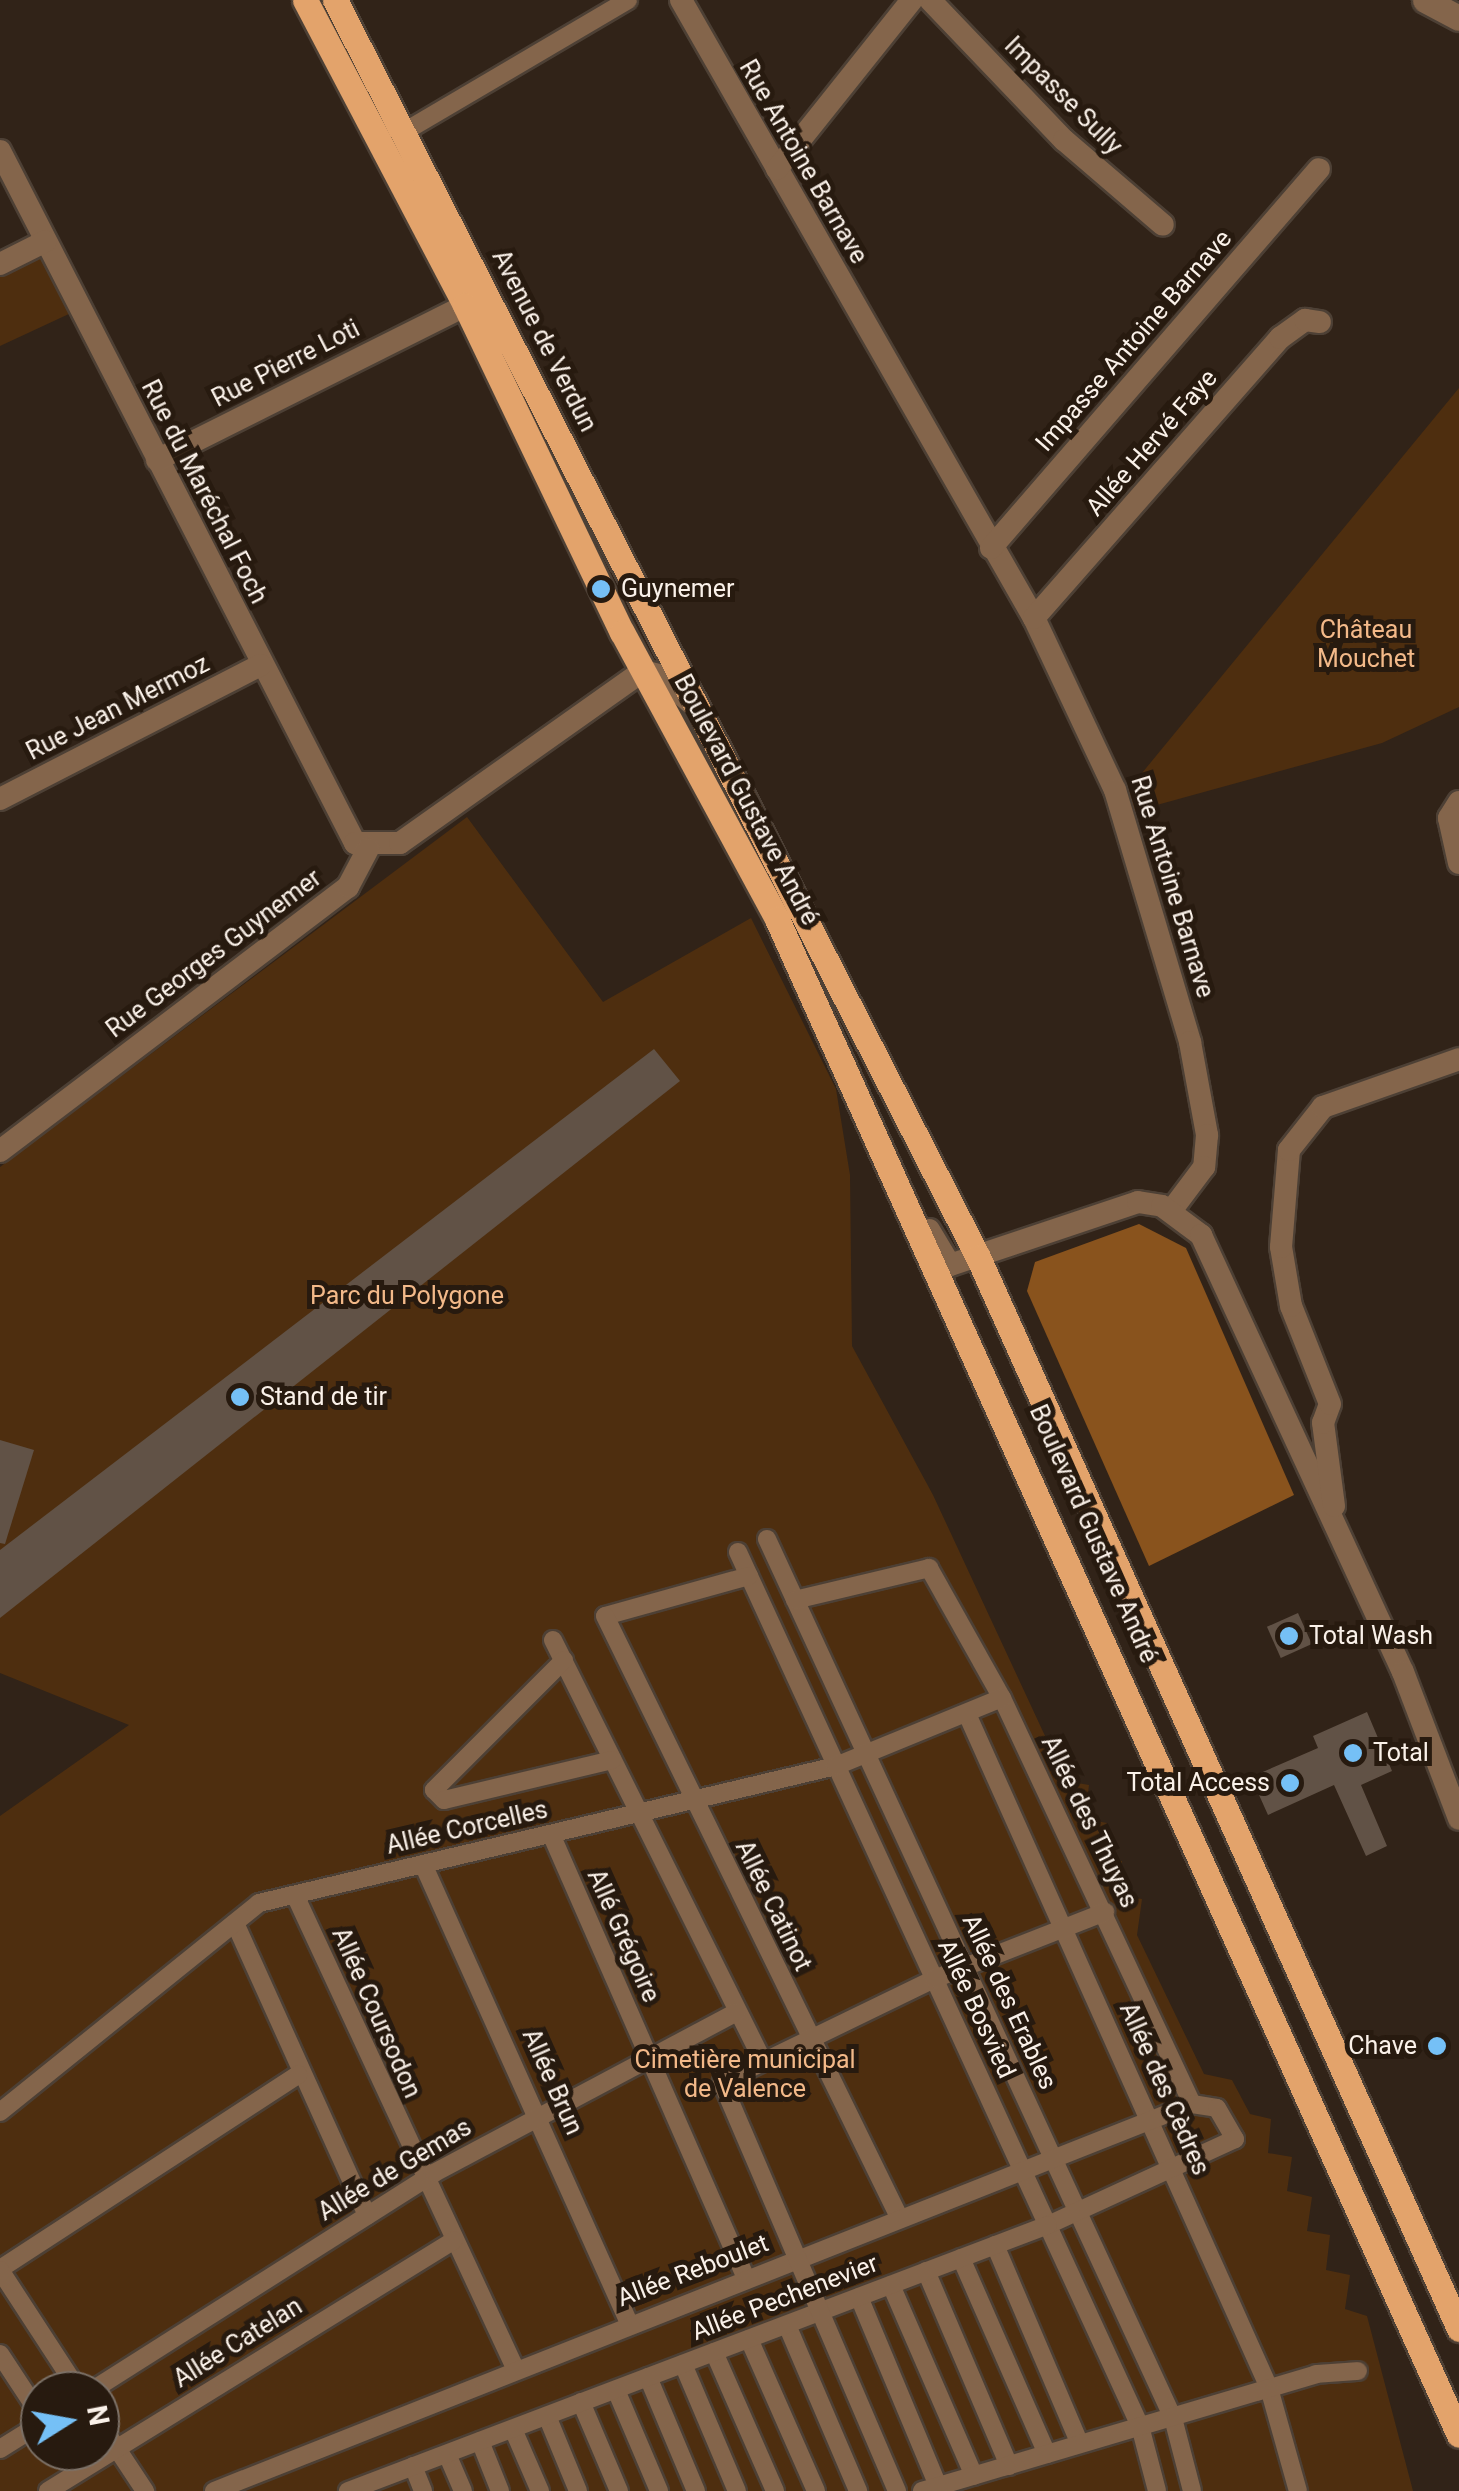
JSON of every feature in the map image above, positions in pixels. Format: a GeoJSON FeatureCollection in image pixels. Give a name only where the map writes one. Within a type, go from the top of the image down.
{"type":"FeatureCollection","features":[{"type":"Feature","properties":{"kind":"main road","name":"Avenue de Verdun"},"geometry":{"type":"LineString","coordinates":[[305,0],[476,300],[698,710]]}},
{"type":"Feature","properties":{"kind":"main road","name":"Avenue de Verdun"},"geometry":{"type":"LineString","coordinates":[[335,0],[404,132],[642,671]]}},
{"type":"Feature","properties":{"kind":"main road","name":"Boulevard Gustave André"},"geometry":{"type":"LineString","coordinates":[[642,671],[770,907],[893,1163],[1459,2435]]}},
{"type":"Feature","properties":{"kind":"main road","name":"Boulevard Gustave André"},"geometry":{"type":"LineString","coordinates":[[698,710],[789,884],[971,1259],[1459,2329]]}},
{"type":"Feature","properties":{"kind":"street"},"geometry":{"type":"LineString","coordinates":[[404,132],[628,0]]}},
{"type":"Feature","properties":{"kind":"street","name":"Rue Antoine Barnave"},"geometry":{"type":"LineString","coordinates":[[681,0],[990,548],[1034,618],[1115,790],[1190,1042],[1207,1135],[1204,1167],[1171,1211]]}},
{"type":"Feature","properties":{"kind":"street"},"geometry":{"type":"LineString","coordinates":[[777,170],[912,0]]}},
{"type":"Feature","properties":{"kind":"street","name":"Impasse Sully"},"geometry":{"type":"LineString","coordinates":[[930,0],[1064,140],[1163,226]]}},
{"type":"Feature","properties":{"kind":"street"},"geometry":{"type":"LineString","coordinates":[[1425,0],[1459,18]]}},
{"type":"Feature","properties":{"kind":"street","name":"Rue du Maréchal Foch"},"geometry":{"type":"LineString","coordinates":[[0,152],[345,832],[368,848]]}},
{"type":"Feature","properties":{"kind":"street","name":"Impasse Antoine Barnave"},"geometry":{"type":"LineString","coordinates":[[990,548],[1319,170]]}},
{"type":"Feature","properties":{"kind":"street"},"geometry":{"type":"LineString","coordinates":[[0,264],[46,241]]}},
{"type":"Feature","properties":{"kind":"street","name":"Rue Pierre Loti"},"geometry":{"type":"LineString","coordinates":[[157,460],[476,300]]}},
{"type":"Feature","properties":{"kind":"street","name":"Allée Hervé Faye"},"geometry":{"type":"LineString","coordinates":[[1034,618],[1280,338],[1304,320],[1320,322]]}},
{"type":"Feature","properties":{"kind":"street","name":"Rue Jean Mermoz"},"geometry":{"type":"LineString","coordinates":[[0,800],[261,665]]}},
{"type":"Feature","properties":{"kind":"street"},"geometry":{"type":"LineString","coordinates":[[368,848],[400,843],[642,671],[659,675],[698,710]]}},
{"type":"Feature","properties":{"kind":"street"},"geometry":{"type":"LineString","coordinates":[[1459,802],[1449,818],[1459,862]]}},
{"type":"Feature","properties":{"kind":"street","name":"Rue Georges Guynemer"},"geometry":{"type":"LineString","coordinates":[[0,1152],[348,887],[368,848]]}},
{"type":"Feature","properties":{"kind":"street"},"geometry":{"type":"LineString","coordinates":[[770,907],[789,884]]}},
{"type":"Feature","properties":{"kind":"street"},"geometry":{"type":"LineString","coordinates":[[1337,1530],[1323,1423],[1330,1404],[1291,1306],[1281,1248],[1289,1150],[1323,1107],[1459,1060]]}},
{"type":"Feature","properties":{"kind":"street"},"geometry":{"type":"LineString","coordinates":[[893,1163],[940,1253],[950,1264],[1111,1206],[1171,1211],[1201,1236],[1337,1530],[1459,1819]]}},
{"type":"Feature","properties":{"kind":"street","name":"Allée des Erables"},"geometry":{"type":"LineString","coordinates":[[766,1539],[1173,2418],[1192,2491]]}},
{"type":"Feature","properties":{"kind":"street","name":"Allée Bosvied"},"geometry":{"type":"LineString","coordinates":[[738,1552],[1140,2426],[1157,2491]]}},
{"type":"Feature","properties":{"kind":"street","name":"Allée des Thuyas"},"geometry":{"type":"LineString","coordinates":[[795,1600],[928,1568],[1002,1698],[1192,2104]]}},
{"type":"Feature","properties":{"kind":"street","name":"Allée Catinot"},"geometry":{"type":"LineString","coordinates":[[749,1576],[605,1616],[899,2217]]}},
{"type":"Feature","properties":{"kind":"street"},"geometry":{"type":"LineString","coordinates":[[553,1640],[762,2060]]}},
{"type":"Feature","properties":{"kind":"street"},"geometry":{"type":"LineString","coordinates":[[564,1660],[434,1790],[444,1800],[612,1760]]}},
{"type":"Feature","properties":{"kind":"street","name":"Allée Corcelles"},"geometry":{"type":"LineString","coordinates":[[0,2112],[259,1903],[836,1766],[1002,1698]]}},
{"type":"Feature","properties":{"kind":"street","name":"Allée des Cèdres"},"geometry":{"type":"LineString","coordinates":[[968,1714],[1268,2388],[1298,2491]]}},
{"type":"Feature","properties":{"kind":"street","name":"Allé Grégoire"},"geometry":{"type":"LineString","coordinates":[[551,1834],[746,2278]]}},
{"type":"Feature","properties":{"kind":"street","name":"Allée Brun"},"geometry":{"type":"LineString","coordinates":[[424,1864],[540,2114],[629,2323]]}},
{"type":"Feature","properties":{"kind":"street","name":"Allée Coursodon"},"geometry":{"type":"LineString","coordinates":[[295,1894],[515,2368]]}},
{"type":"Feature","properties":{"kind":"street"},"geometry":{"type":"LineString","coordinates":[[897,2491],[722,2082],[934,1979],[1066,1931],[1105,1912]]}},
{"type":"Feature","properties":{"kind":"street"},"geometry":{"type":"LineString","coordinates":[[235,1923],[298,2075],[367,2216]]}},
{"type":"Feature","properties":{"kind":"street","name":"Allée de Gemas"},"geometry":{"type":"LineString","coordinates":[[120,2373],[367,2216],[540,2114],[737,2012]]}},
{"type":"Feature","properties":{"kind":"street"},"geometry":{"type":"LineString","coordinates":[[66,2371],[0,2269],[298,2075]]}},
{"type":"Feature","properties":{"kind":"street","name":"Allée Reboulet"},"geometry":{"type":"LineString","coordinates":[[214,2491],[515,2368],[1192,2104]]}},
{"type":"Feature","properties":{"kind":"street","name":"Allée Pechenevier"},"geometry":{"type":"LineString","coordinates":[[348,2491],[380,2485],[413,2466],[996,2245],[1235,2139],[1216,2108],[1192,2104]]}},
{"type":"Feature","properties":{"kind":"street","name":"Allée Catelan"},"geometry":{"type":"LineString","coordinates":[[120,2445],[454,2240]]}},
{"type":"Feature","properties":{"kind":"street"},"geometry":{"type":"LineString","coordinates":[[996,2245],[1080,2444]]}},
{"type":"Feature","properties":{"kind":"street"},"geometry":{"type":"LineString","coordinates":[[961,2258],[1047,2454]]}},
{"type":"Feature","properties":{"kind":"street"},"geometry":{"type":"LineString","coordinates":[[926,2271],[1008,2466]]}},
{"type":"Feature","properties":{"kind":"street"},"geometry":{"type":"LineString","coordinates":[[891,2285],[974,2476]]}},
{"type":"Feature","properties":{"kind":"street"},"geometry":{"type":"LineString","coordinates":[[859,2297],[930,2489],[1268,2388],[1358,2371]]}},
{"type":"Feature","properties":{"kind":"street"},"geometry":{"type":"LineString","coordinates":[[787,2325],[858,2491]]}},
{"type":"Feature","properties":{"kind":"street"},"geometry":{"type":"LineString","coordinates":[[750,2339],[816,2491]]}},
{"type":"Feature","properties":{"kind":"street"},"geometry":{"type":"LineString","coordinates":[[714,2352],[775,2491]]}},
{"type":"Feature","properties":{"kind":"street"},"geometry":{"type":"LineString","coordinates":[[0,2354],[20,2384]]}},
{"type":"Feature","properties":{"kind":"street"},"geometry":{"type":"LineString","coordinates":[[683,2364],[738,2491]]}},
{"type":"Feature","properties":{"kind":"street"},"geometry":{"type":"LineString","coordinates":[[648,2378],[696,2491]]}},
{"type":"Feature","properties":{"kind":"street"},"geometry":{"type":"LineString","coordinates":[[616,2390],[659,2491]]}},
{"type":"Feature","properties":{"kind":"street"},"geometry":{"type":"LineString","coordinates":[[582,2402],[619,2491]]}},
{"type":"Feature","properties":{"kind":"street"},"geometry":{"type":"LineString","coordinates":[[546,2416],[578,2491]]}},
{"type":"Feature","properties":{"kind":"street"},"geometry":{"type":"LineString","coordinates":[[513,2428],[540,2491]]}},
{"type":"Feature","properties":{"kind":"street"},"geometry":{"type":"LineString","coordinates":[[480,2441],[500,2491]]}},
{"type":"Feature","properties":{"kind":"street"},"geometry":{"type":"LineString","coordinates":[[120,2453],[145,2491]]}},
{"type":"Feature","properties":{"kind":"street"},"geometry":{"type":"LineString","coordinates":[[447,2454],[463,2491]]}},
{"type":"Feature","properties":{"kind":"street"},"geometry":{"type":"LineString","coordinates":[[413,2466],[423,2491]]}},
{"type":"Feature","properties":{"kind":"street","name":"Allée Catelan"},"geometry":{"type":"LineString","coordinates":[[48,2491],[79,2471]]}},
{"type":"Feature","properties":{"kind":"green space"},"geometry":{"type":"Polygon","coordinates":[[[41,253],[71,313],[0,346],[0,272],[41,253]]]}},
{"type":"Feature","properties":{"kind":"green space","name":"Château Mouchet"},"geometry":{"type":"Polygon","coordinates":[[[1459,388],[1459,707],[1382,743],[1135,811],[1128,790],[1459,388]]]}},
{"type":"Feature","properties":{"kind":"green space"},"geometry":{"type":"Polygon","coordinates":[[[467,817],[603,1002],[751,918],[836,1089],[850,1175],[852,1346],[933,1495],[1066,1781],[1089,1785],[1085,1819],[1107,1823],[1103,1859],[1122,1861],[1120,1896],[1142,1899],[1137,1935],[1204,2074],[1232,2080],[1250,2114],[1271,2119],[1268,2153],[1292,2157],[1287,2191],[1312,2197],[1307,2231],[1330,2235],[1326,2270],[1350,2275],[1345,2309],[1367,2316],[1413,2491],[0,2491],[0,1816],[129,1725],[0,1673],[0,1167],[467,817]]]}},
{"type":"Feature","properties":{"kind":"shaded area"},"geometry":{"type":"Polygon","coordinates":[[[1139,1224],[1186,1248],[1294,1495],[1149,1566],[1027,1291],[1035,1262],[1139,1224]]]}},
{"type":"Feature","properties":{"kind":"building","name":"Stand de tir"},"geometry":{"type":"Polygon","coordinates":[[[654,1049],[680,1081],[0,1618],[0,1550],[654,1049]]]}},
{"type":"Feature","properties":{"kind":"building"},"geometry":{"type":"Polygon","coordinates":[[[0,1440],[34,1450],[5,1544],[0,1543],[0,1440]]]}},
{"type":"Feature","properties":{"kind":"building","name":"Total Wash"},"geometry":{"type":"Polygon","coordinates":[[[1298,1613],[1312,1644],[1281,1658],[1267,1627],[1298,1613]]]}},
{"type":"Feature","properties":{"kind":"building"},"geometry":{"type":"Polygon","coordinates":[[[1367,1712],[1392,1771],[1361,1785],[1387,1846],[1366,1856],[1334,1785],[1268,1815],[1251,1777],[1318,1748],[1313,1736],[1367,1712]]]}},
{"type":"Feature","properties":{"kind":"place","name":"Guynemer"},"geometry":{"type":"Point","coordinates":[601,589]}},
{"type":"Feature","properties":{"kind":"place","name":"Stand de tir"},"geometry":{"type":"Point","coordinates":[240,1397]}},
{"type":"Feature","properties":{"kind":"place","name":"Total Wash"},"geometry":{"type":"Point","coordinates":[1289,1636]}},
{"type":"Feature","properties":{"kind":"place","name":"Total"},"geometry":{"type":"Point","coordinates":[1353,1753]}},
{"type":"Feature","properties":{"kind":"place","name":"Total Access"},"geometry":{"type":"Point","coordinates":[1290,1783]}},
{"type":"Feature","properties":{"kind":"place","name":"Chave"},"geometry":{"type":"Point","coordinates":[1437,2046]}},
{"type":"Feature","properties":{"kind":"park label","name":"Parc du Polygone"},"geometry":{"type":"Point","coordinates":[407,1296]}},
{"type":"Feature","properties":{"kind":"park label","name":"Cimetière municipal de Valence"},"geometry":{"type":"Point","coordinates":[745,2076]}}]}
